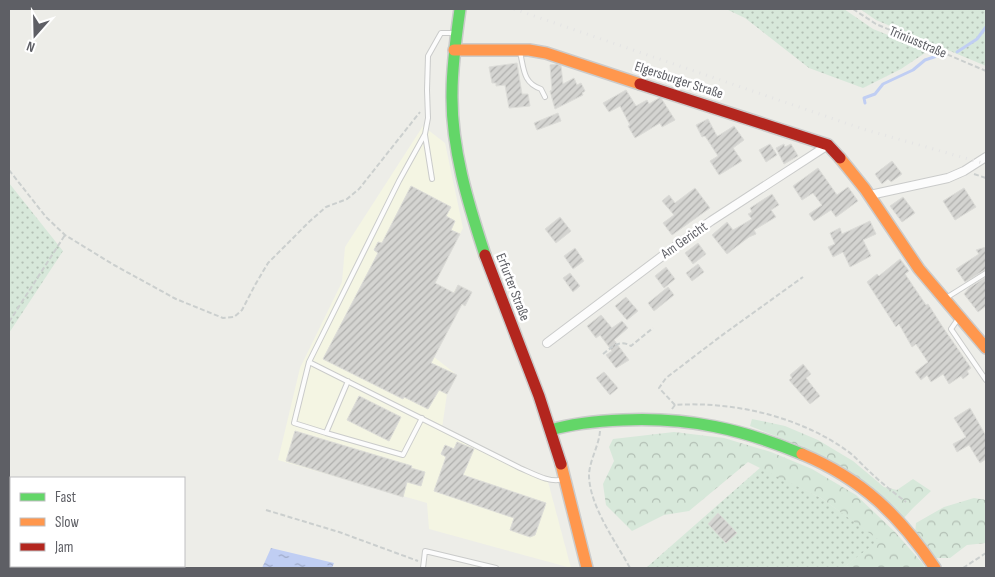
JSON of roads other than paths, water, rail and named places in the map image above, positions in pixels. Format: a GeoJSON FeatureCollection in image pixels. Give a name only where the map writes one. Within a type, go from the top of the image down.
{"type":"FeatureCollection","features":[{"type":"Feature","properties":{"kind":"street","name":"Erfurter Straße"},"geometry":{"type":"LineString","coordinates":[[460,11],[454,50],[452,108],[465,188],[481,246],[551,430],[587,568]]}},
{"type":"Feature","properties":{"kind":"street","name":"Elgersburger Straße"},"geometry":{"type":"LineString","coordinates":[[454,50],[520,50],[546,53],[828,145],[842,159],[870,195],[919,269],[986,348]]}},
{"type":"Feature","properties":{"kind":"street","name":"Am Gericht"},"geometry":{"type":"LineString","coordinates":[[547,343],[668,251],[828,145]]}},
{"type":"Feature","properties":{"kind":"street"},"geometry":{"type":"LineString","coordinates":[[870,195],[948,178],[964,171],[986,157]]}},
{"type":"Feature","properties":{"kind":"street"},"geometry":{"type":"LineString","coordinates":[[551,430],[568,425],[600,421],[664,418],[728,428],[762,438],[839,472],[875,499],[906,529],[936,568]]}},
{"type":"Feature","properties":{"kind":"lane"},"geometry":{"type":"LineString","coordinates":[[422,418],[403,456],[294,423],[309,362],[399,181],[425,134],[428,118],[428,56],[442,33],[457,33]]}},
{"type":"Feature","properties":{"kind":"lane"},"geometry":{"type":"LineString","coordinates":[[520,50],[527,80],[532,86],[541,89],[545,97]]}},
{"type":"Feature","properties":{"kind":"lane"},"geometry":{"type":"LineString","coordinates":[[425,134],[432,179]]}},
{"type":"Feature","properties":{"kind":"lane"},"geometry":{"type":"LineString","coordinates":[[944,299],[986,274]]}},
{"type":"Feature","properties":{"kind":"lane"},"geometry":{"type":"LineString","coordinates":[[959,317],[951,329],[986,380]]}},
{"type":"Feature","properties":{"kind":"lane"},"geometry":{"type":"LineString","coordinates":[[309,362],[520,468],[559,481],[565,479]]}},
{"type":"Feature","properties":{"kind":"lane"},"geometry":{"type":"LineString","coordinates":[[326,433],[348,381]]}},
{"type":"Feature","properties":{"kind":"lane"},"geometry":{"type":"LineString","coordinates":[[423,566],[425,551],[496,568]]}},
{"type":"Feature","properties":{"kind":"water"},"geometry":{"type":"Polygon","coordinates":[[[271,548],[334,563],[332,568],[262,568],[271,548]]]}},
{"type":"Feature","properties":{"kind":"waterway"},"geometry":{"type":"LineString","coordinates":[[957,52],[977,39],[986,27]]}},
{"type":"Feature","properties":{"kind":"waterway"},"geometry":{"type":"LineString","coordinates":[[865,103],[864,98],[875,94],[883,84],[913,70],[925,60],[937,56]]}},
{"type":"Feature","properties":{"kind":"railway"},"geometry":{"type":"LineString","coordinates":[[514,9],[863,129],[986,164]]}}]}
